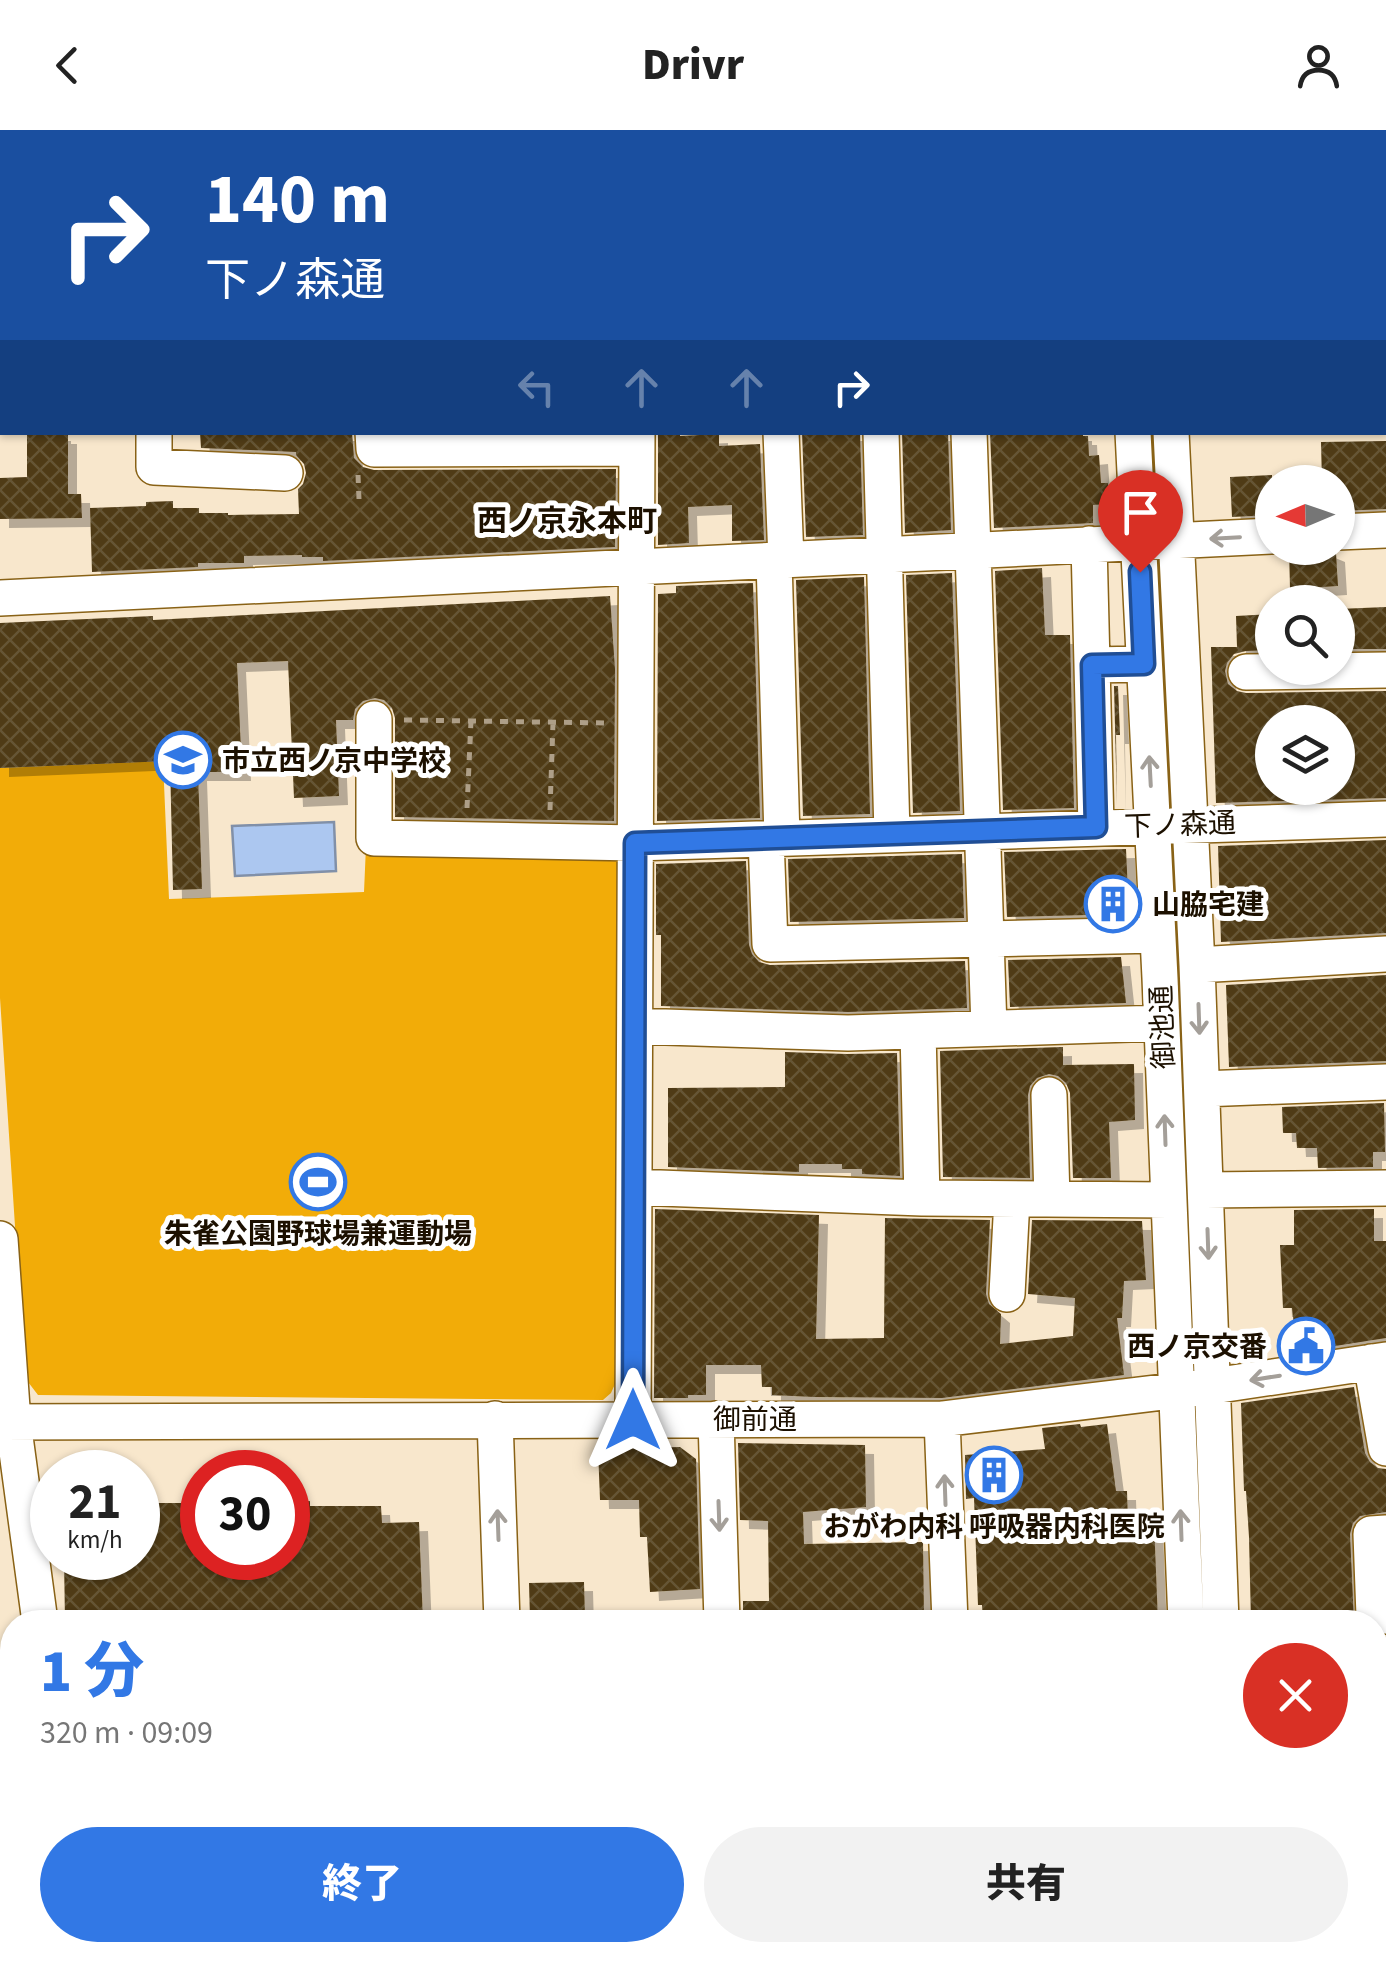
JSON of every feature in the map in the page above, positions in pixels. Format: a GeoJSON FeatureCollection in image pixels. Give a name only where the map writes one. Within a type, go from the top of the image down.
{"type":"FeatureCollection","features":[{"type":"Feature","properties":{"kind":"street"},"geometry":{"type":"LineString","coordinates":[[154,435],[154,467],[285,473]]}},
{"type":"Feature","properties":{"kind":"street"},"geometry":{"type":"LineString","coordinates":[[373,435],[374,450],[636,440],[633,1420]]}},
{"type":"Feature","properties":{"kind":"street"},"geometry":{"type":"LineString","coordinates":[[781,435],[770,944],[1158,935]]}},
{"type":"Feature","properties":{"kind":"street"},"geometry":{"type":"LineString","coordinates":[[881,435],[892,834]]}},
{"type":"Feature","properties":{"kind":"street"},"geometry":{"type":"LineString","coordinates":[[970,435],[989,1028]]}},
{"type":"Feature","properties":{"kind":"street","name":"御池通"},"geometry":{"type":"LineString","coordinates":[[1133,435],[1185,1610]]}},
{"type":"Feature","properties":{"kind":"street","name":"御池通"},"geometry":{"type":"LineString","coordinates":[[1170,435],[1197,965],[1221,1610]]}},
{"type":"Feature","properties":{"kind":"street"},"geometry":{"type":"LineString","coordinates":[[1355,531],[1386,530]]}},
{"type":"Feature","properties":{"kind":"street"},"geometry":{"type":"LineString","coordinates":[[0,598],[1255,537]]}},
{"type":"Feature","properties":{"kind":"street"},"geometry":{"type":"LineString","coordinates":[[1089,544],[1096,827]]}},
{"type":"Feature","properties":{"kind":"street"},"geometry":{"type":"LineString","coordinates":[[1092,665],[1144,664]]}},
{"type":"Feature","properties":{"kind":"street"},"geometry":{"type":"LineString","coordinates":[[1246,672],[1386,670]]}},
{"type":"Feature","properties":{"kind":"street","name":"下ノ森通"},"geometry":{"type":"LineString","coordinates":[[374,719],[374,838],[635,843],[1386,819]]}},
{"type":"Feature","properties":{"kind":"street"},"geometry":{"type":"LineString","coordinates":[[1197,965],[1386,954]]}},
{"type":"Feature","properties":{"kind":"street"},"geometry":{"type":"LineString","coordinates":[[634,1026],[848,1033],[1162,1024]]}},
{"type":"Feature","properties":{"kind":"street"},"geometry":{"type":"LineString","coordinates":[[918,1031],[922,1198]]}},
{"type":"Feature","properties":{"kind":"street"},"geometry":{"type":"LineString","coordinates":[[1202,1089],[1386,1082]]}},
{"type":"Feature","properties":{"kind":"street"},"geometry":{"type":"LineString","coordinates":[[1049,1094],[1052,1199]]}},
{"type":"Feature","properties":{"kind":"street"},"geometry":{"type":"LineString","coordinates":[[634,1187],[922,1198],[1168,1200]]}},
{"type":"Feature","properties":{"kind":"street"},"geometry":{"type":"LineString","coordinates":[[1206,1190],[1386,1188]]}},
{"type":"Feature","properties":{"kind":"street"},"geometry":{"type":"LineString","coordinates":[[1008,1294],[1012,1198]]}},
{"type":"Feature","properties":{"kind":"street"},"geometry":{"type":"LineString","coordinates":[[0,1239],[7,1422],[38,1610]]}},
{"type":"Feature","properties":{"kind":"street"},"geometry":{"type":"LineString","coordinates":[[1378,1361],[1386,1448]]}},
{"type":"Feature","properties":{"kind":"street","name":"御前通"},"geometry":{"type":"LineString","coordinates":[[7,1422],[942,1418],[1213,1386],[1378,1361]]}},
{"type":"Feature","properties":{"kind":"street"},"geometry":{"type":"LineString","coordinates":[[942,1418],[950,1610]]}},
{"type":"Feature","properties":{"kind":"street"},"geometry":{"type":"LineString","coordinates":[[494,1419],[502,1610]]}},
{"type":"Feature","properties":{"kind":"street"},"geometry":{"type":"LineString","coordinates":[[716,1419],[722,1610]]}},
{"type":"Feature","properties":{"kind":"street"},"geometry":{"type":"LineString","coordinates":[[1374,1610],[1371,1534],[1386,1534]]}},
{"type":"Feature","properties":{"kind":"path"},"geometry":{"type":"LineString","coordinates":[[374,719],[636,724]]}},
{"type":"Feature","properties":{"kind":"path"},"geometry":{"type":"LineString","coordinates":[[466,840],[471,721]]}},
{"type":"Feature","properties":{"kind":"path"},"geometry":{"type":"LineString","coordinates":[[549,842],[553,722]]}},
{"type":"Feature","properties":{"kind":"shaded area","name":"朱雀公園野球場兼運動場"},"geometry":{"type":"Polygon","coordinates":[[[163,761],[169,899],[364,892],[366,846],[625,853],[623,1366],[611,1393],[603,1400],[38,1395],[25,1378],[0,998],[0,768],[163,761]]]}},
{"type":"Feature","properties":{"kind":"water"},"geometry":{"type":"Polygon","coordinates":[[[334,822],[336,871],[235,876],[232,826],[334,822]]]}},
{"type":"Feature","properties":{"kind":"building"},"geometry":{"type":"Polygon","coordinates":[[[27,435],[68,435],[68,494],[81,494],[82,518],[0,519],[0,478],[27,477],[27,435]]]}},
{"type":"Feature","properties":{"kind":"building"},"geometry":{"type":"Polygon","coordinates":[[[200,435],[352,435],[354,458],[363,467],[374,470],[616,469],[615,547],[323,561],[323,557],[302,555],[244,556],[244,563],[92,572],[90,508],[173,501],[173,508],[199,508],[199,513],[299,514],[298,489],[306,473],[296,452],[201,448],[200,435]]]}},
{"type":"Feature","properties":{"kind":"building"},"geometry":{"type":"Polygon","coordinates":[[[658,435],[719,435],[719,446],[760,444],[764,540],[732,541],[732,505],[688,507],[689,543],[658,545],[658,435]]]}},
{"type":"Feature","properties":{"kind":"building"},"geometry":{"type":"Polygon","coordinates":[[[802,435],[860,435],[863,535],[806,537],[802,435]]]}},
{"type":"Feature","properties":{"kind":"building"},"geometry":{"type":"Polygon","coordinates":[[[902,435],[948,435],[951,530],[905,533],[902,435]]]}},
{"type":"Feature","properties":{"kind":"building"},"geometry":{"type":"Polygon","coordinates":[[[990,435],[1088,436],[1089,456],[1099,455],[1101,483],[1108,483],[1108,504],[1093,505],[1093,523],[994,528],[990,435]]]}},
{"type":"Feature","properties":{"kind":"building"},"geometry":{"type":"Polygon","coordinates":[[[1386,441],[1386,509],[1355,510],[1355,465],[1322,465],[1321,442],[1386,441]]]}},
{"type":"Feature","properties":{"kind":"building"},"geometry":{"type":"Polygon","coordinates":[[[1255,476],[1255,516],[1232,517],[1230,477],[1255,476]]]}},
{"type":"Feature","properties":{"kind":"building"},"geometry":{"type":"Polygon","coordinates":[[[1289,565],[1337,565],[1338,585],[1290,585],[1289,565]]]}},
{"type":"Feature","properties":{"kind":"building"},"geometry":{"type":"Polygon","coordinates":[[[1042,568],[1045,635],[1070,635],[1074,808],[1003,810],[995,571],[1042,568]]]}},
{"type":"Feature","properties":{"kind":"building"},"geometry":{"type":"Polygon","coordinates":[[[952,573],[960,811],[913,813],[906,575],[952,573]]]}},
{"type":"Feature","properties":{"kind":"building"},"geometry":{"type":"Polygon","coordinates":[[[864,577],[870,814],[803,816],[796,580],[864,577]]]}},
{"type":"Feature","properties":{"kind":"building"},"geometry":{"type":"Polygon","coordinates":[[[753,583],[760,818],[657,821],[658,594],[676,593],[676,586],[753,583]]]}},
{"type":"Feature","properties":{"kind":"building"},"geometry":{"type":"Polygon","coordinates":[[[610,596],[615,669],[614,821],[395,817],[395,718],[384,700],[375,698],[363,701],[355,709],[353,720],[336,720],[339,796],[294,798],[288,661],[237,663],[242,772],[198,772],[202,889],[173,890],[170,761],[0,768],[0,623],[153,616],[153,620],[610,596]]]}},
{"type":"Feature","properties":{"kind":"building"},"geometry":{"type":"Polygon","coordinates":[[[1386,607],[1386,649],[1355,649],[1355,608],[1386,607]]]}},
{"type":"Feature","properties":{"kind":"building"},"geometry":{"type":"Polygon","coordinates":[[[1255,615],[1255,651],[1234,654],[1225,671],[1228,684],[1237,691],[1386,691],[1386,798],[1355,799],[1355,705],[1255,705],[1255,802],[1216,803],[1211,647],[1237,647],[1236,616],[1255,615]]]}},
{"type":"Feature","properties":{"kind":"building"},"geometry":{"type":"Polygon","coordinates":[[[1114,686],[1118,686],[1120,735],[1116,735],[1117,806],[1114,686]]]}},
{"type":"Feature","properties":{"kind":"building"},"geometry":{"type":"Polygon","coordinates":[[[1386,840],[1386,933],[1221,942],[1218,846],[1386,840]]]}},
{"type":"Feature","properties":{"kind":"building"},"geometry":{"type":"Polygon","coordinates":[[[1126,849],[1129,914],[1007,917],[1004,852],[1126,849]]]}},
{"type":"Feature","properties":{"kind":"building"},"geometry":{"type":"Polygon","coordinates":[[[962,854],[964,918],[790,922],[788,859],[962,854]]]}},
{"type":"Feature","properties":{"kind":"building"},"geometry":{"type":"Polygon","coordinates":[[[746,861],[749,945],[759,962],[770,965],[965,961],[967,1008],[848,1012],[661,1006],[656,864],[746,861]]]}},
{"type":"Feature","properties":{"kind":"building"},"geometry":{"type":"Polygon","coordinates":[[[1121,957],[1126,1003],[1010,1007],[1008,960],[1121,957]]]}},
{"type":"Feature","properties":{"kind":"building"},"geometry":{"type":"Polygon","coordinates":[[[1386,975],[1386,1061],[1229,1067],[1226,985],[1386,975]]]}},
{"type":"Feature","properties":{"kind":"building"},"geometry":{"type":"Polygon","coordinates":[[[1063,1047],[1063,1065],[1134,1064],[1135,1120],[1109,1122],[1111,1178],[1073,1178],[1070,1093],[1066,1083],[1049,1074],[1037,1078],[1028,1095],[1030,1178],[943,1177],[940,1051],[1063,1047]]]}},
{"type":"Feature","properties":{"kind":"building"},"geometry":{"type":"Polygon","coordinates":[[[785,1052],[897,1053],[900,1176],[862,1174],[862,1169],[842,1169],[842,1164],[799,1164],[799,1172],[668,1167],[668,1088],[785,1087],[785,1052]]]}},
{"type":"Feature","properties":{"kind":"building"},"geometry":{"type":"Polygon","coordinates":[[[1384,1103],[1385,1152],[1373,1152],[1373,1167],[1318,1168],[1317,1148],[1297,1148],[1296,1133],[1283,1133],[1282,1107],[1384,1103]]]}},
{"type":"Feature","properties":{"kind":"building"},"geometry":{"type":"Polygon","coordinates":[[[655,1209],[819,1215],[816,1339],[884,1338],[885,1218],[990,1220],[986,1294],[989,1304],[1001,1314],[1000,1344],[1073,1336],[1075,1298],[1028,1294],[1032,1220],[1142,1221],[1146,1280],[1124,1281],[1122,1318],[1117,1318],[1124,1375],[942,1398],[814,1397],[772,1395],[772,1387],[762,1387],[761,1365],[706,1365],[706,1395],[654,1398],[655,1209]]]}},
{"type":"Feature","properties":{"kind":"building"},"geometry":{"type":"Polygon","coordinates":[[[1374,1209],[1374,1241],[1386,1241],[1386,1338],[1297,1352],[1292,1308],[1283,1308],[1280,1245],[1294,1245],[1294,1210],[1374,1209]]]}},
{"type":"Feature","properties":{"kind":"building"},"geometry":{"type":"Polygon","coordinates":[[[1354,1387],[1365,1453],[1370,1462],[1386,1469],[1386,1512],[1360,1516],[1353,1523],[1350,1534],[1353,1610],[1251,1610],[1241,1403],[1354,1387]]]}},
{"type":"Feature","properties":{"kind":"building"},"geometry":{"type":"Polygon","coordinates":[[[1107,1424],[1116,1491],[1127,1491],[1128,1523],[1154,1522],[1158,1610],[982,1610],[982,1605],[978,1605],[974,1498],[966,1499],[965,1455],[1045,1449],[1042,1428],[1107,1424]]]}},
{"type":"Feature","properties":{"kind":"building"},"geometry":{"type":"Polygon","coordinates":[[[738,1443],[865,1445],[866,1507],[803,1512],[804,1544],[923,1542],[924,1610],[743,1610],[743,1601],[769,1601],[768,1521],[740,1520],[738,1443]]]}},
{"type":"Feature","properties":{"kind":"building"},"geometry":{"type":"Polygon","coordinates":[[[680,1447],[696,1459],[700,1589],[650,1592],[647,1537],[640,1537],[639,1500],[600,1500],[598,1449],[680,1447]]]}},
{"type":"Feature","properties":{"kind":"building"},"geometry":{"type":"Polygon","coordinates":[[[160,1503],[180,1503],[180,1580],[310,1580],[310,1506],[381,1506],[382,1523],[419,1522],[423,1610],[65,1610],[64,1580],[160,1580],[160,1503]]]}},
{"type":"Feature","properties":{"kind":"building"},"geometry":{"type":"Polygon","coordinates":[[[584,1582],[585,1610],[530,1610],[529,1583],[584,1582]]]}},
{"type":"Feature","properties":{"kind":"place","name":"市立西ノ京中学校"},"geometry":{"type":"Point","coordinates":[183,760]}},
{"type":"Feature","properties":{"kind":"place","name":"山脇宅建"},"geometry":{"type":"Point","coordinates":[1113,904]}},
{"type":"Feature","properties":{"kind":"place","name":"朱雀公園野球場兼運動場"},"geometry":{"type":"Point","coordinates":[318,1182]}},
{"type":"Feature","properties":{"kind":"place","name":"西ノ京交番"},"geometry":{"type":"Point","coordinates":[1306,1346]}},
{"type":"Feature","properties":{"kind":"place","name":"おがわ内科 呼吸器内科医院"},"geometry":{"type":"Point","coordinates":[994,1475]}},
{"type":"Feature","properties":{"kind":"district","name":"西ノ京永本町"},"geometry":{"type":"Point","coordinates":[567,521]}},
{"type":"Feature","properties":{"kind":"route"},"geometry":{"type":"LineString","coordinates":[[633,1420],[635,843],[1096,827],[1092,665],[1144,664],[1140,572]]}}]}
